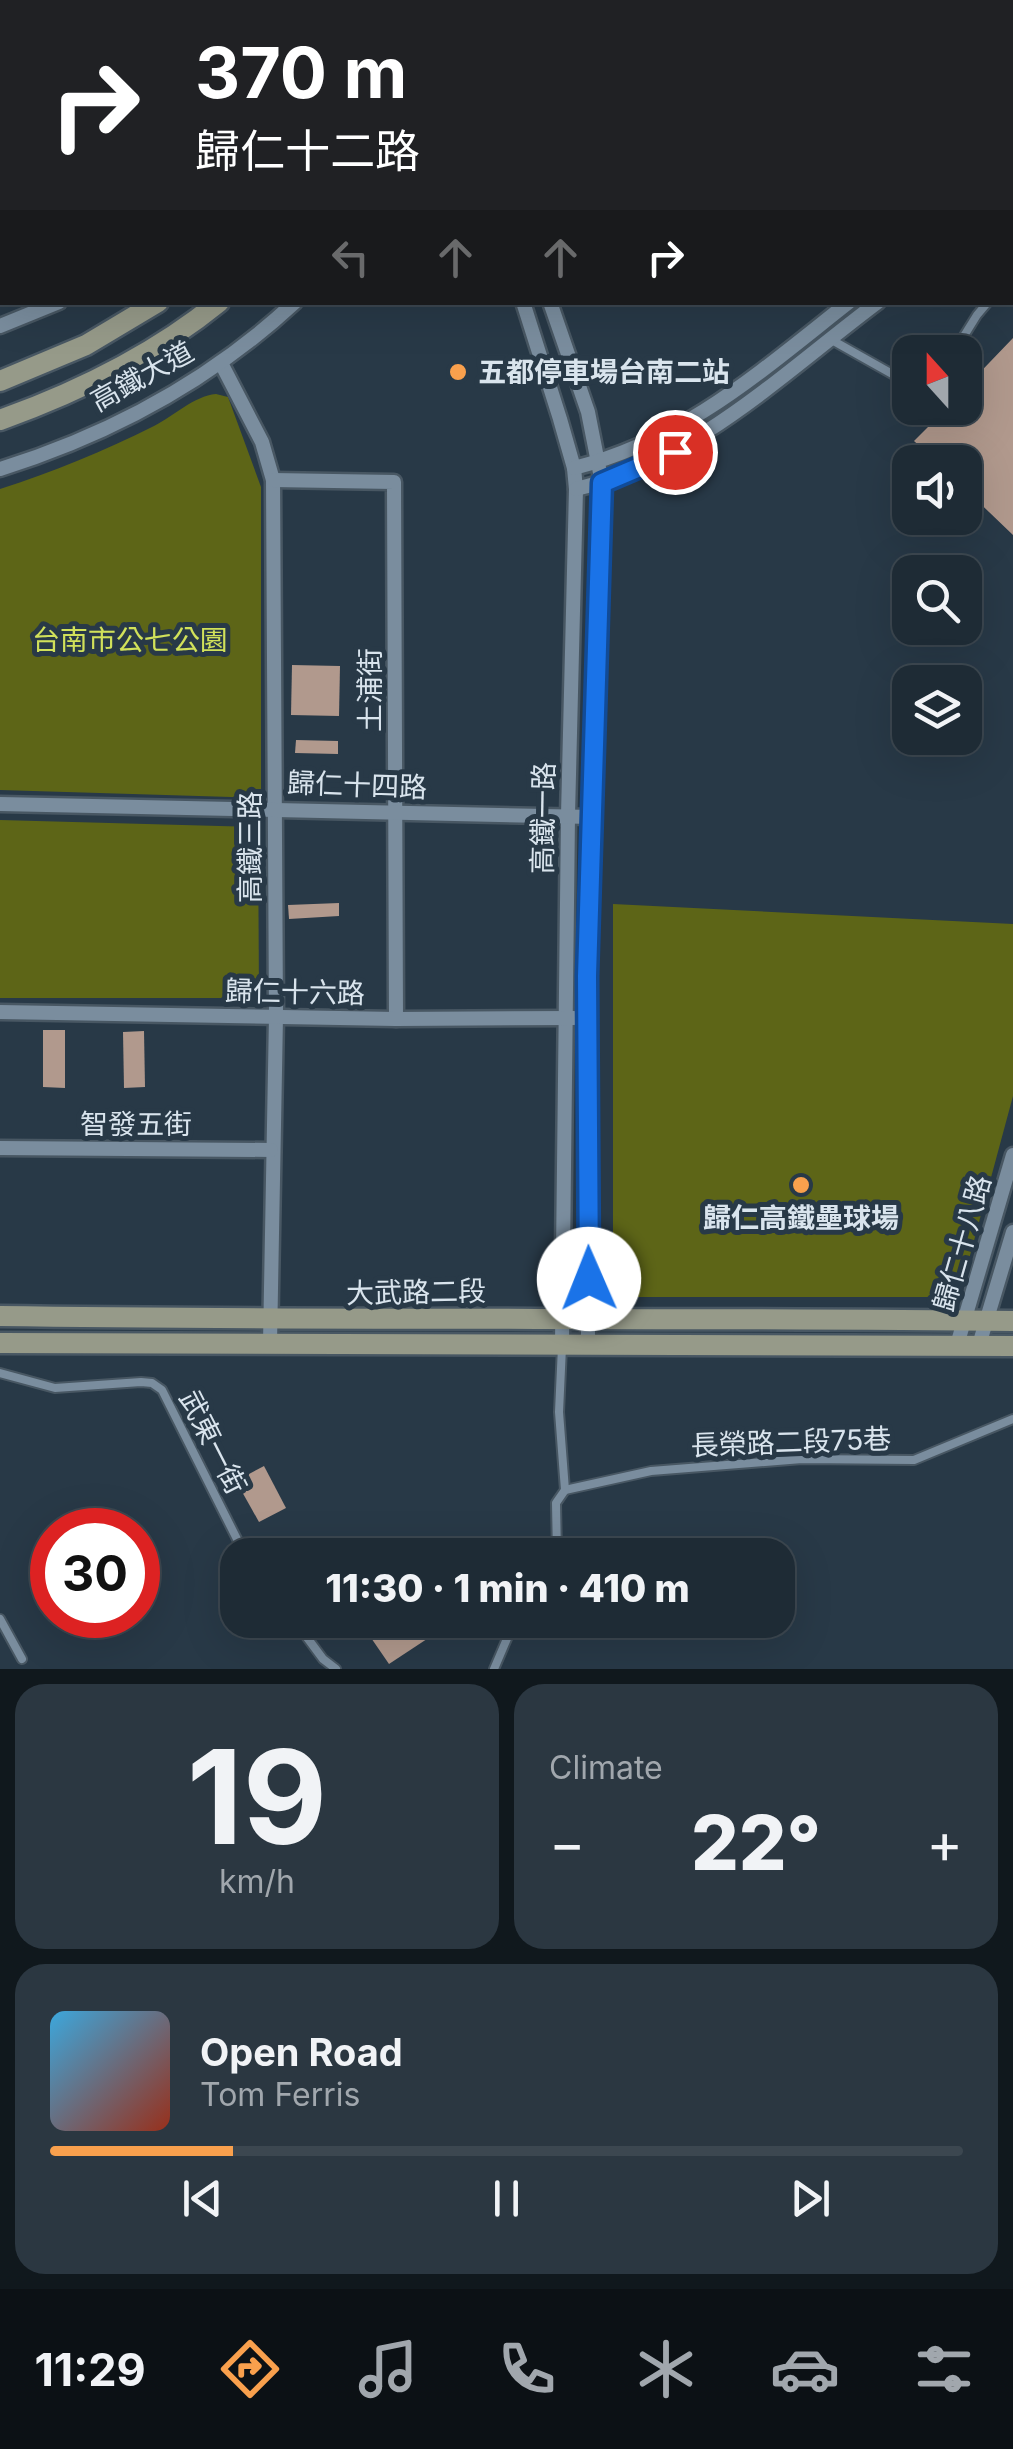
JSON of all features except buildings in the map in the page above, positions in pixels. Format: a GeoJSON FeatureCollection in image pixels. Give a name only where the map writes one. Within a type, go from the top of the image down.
{"type":"FeatureCollection","features":[{"type":"Feature","properties":{"kind":"street"},"geometry":{"type":"LineString","coordinates":[[0,326],[52,305]]}},
{"type":"Feature","properties":{"kind":"street","name":"高鐵大道"},"geometry":{"type":"LineString","coordinates":[[0,381],[86,345],[153,305]]}},
{"type":"Feature","properties":{"kind":"street","name":"高鐵大道"},"geometry":{"type":"LineString","coordinates":[[0,420],[98,380],[174,335],[215,305]]}},
{"type":"Feature","properties":{"kind":"street","name":"高鐵大道"},"geometry":{"type":"LineString","coordinates":[[0,468],[93,434],[139,412],[221,362],[291,305]]}},
{"type":"Feature","properties":{"kind":"street","name":"高鐵一路"},"geometry":{"type":"LineString","coordinates":[[524,305],[574,468],[576,489],[562,1343]]}},
{"type":"Feature","properties":{"kind":"street","name":"高鐵一路"},"geometry":{"type":"LineString","coordinates":[[551,305],[588,412],[602,483],[586,1127],[588,1343]]}},
{"type":"Feature","properties":{"kind":"street"},"geometry":{"type":"LineString","coordinates":[[574,468],[650,442],[695,419],[846,305]]}},
{"type":"Feature","properties":{"kind":"street"},"geometry":{"type":"LineString","coordinates":[[576,489],[645,466],[708,432],[874,305]]}},
{"type":"Feature","properties":{"kind":"street","name":"高鐵三路"},"geometry":{"type":"LineString","coordinates":[[221,362],[262,442],[272,480],[276,1016],[270,1343]]}},
{"type":"Feature","properties":{"kind":"street","name":"土浦街"},"geometry":{"type":"LineString","coordinates":[[272,480],[394,482],[396,1019]]}},
{"type":"Feature","properties":{"kind":"street","name":"歸仁十四路"},"geometry":{"type":"LineString","coordinates":[[0,804],[592,817]]}},
{"type":"Feature","properties":{"kind":"street","name":"歸仁十六路"},"geometry":{"type":"LineString","coordinates":[[0,1012],[589,1018]]}},
{"type":"Feature","properties":{"kind":"street","name":"智發五街"},"geometry":{"type":"LineString","coordinates":[[0,1148],[271,1150]]}},
{"type":"Feature","properties":{"kind":"street","name":"歸仁十八路"},"geometry":{"type":"LineString","coordinates":[[979,1345],[976,1321],[1013,1155]]}},
{"type":"Feature","properties":{"kind":"street","name":"歸仁十八路"},"geometry":{"type":"LineString","coordinates":[[957,1345],[976,1321],[1013,1232]]}},
{"type":"Feature","properties":{"kind":"street","name":"大武路二段"},"geometry":{"type":"LineString","coordinates":[[0,1316],[1013,1321]]}},
{"type":"Feature","properties":{"kind":"street","name":"大武路二段"},"geometry":{"type":"LineString","coordinates":[[0,1342],[1013,1346]]}},
{"type":"Feature","properties":{"kind":"lane"},"geometry":{"type":"LineString","coordinates":[[964,335],[985,305]]}},
{"type":"Feature","properties":{"kind":"lane"},"geometry":{"type":"LineString","coordinates":[[830,338],[892,374]]}},
{"type":"Feature","properties":{"kind":"lane"},"geometry":{"type":"LineString","coordinates":[[557,1538],[556,1503],[565,1490],[559,1412],[562,1343]]}},
{"type":"Feature","properties":{"kind":"lane","name":"武東一街"},"geometry":{"type":"LineString","coordinates":[[0,1373],[55,1388],[152,1383],[162,1390],[236,1538]]}},
{"type":"Feature","properties":{"kind":"lane","name":"長榮路二段75巷"},"geometry":{"type":"LineString","coordinates":[[565,1490],[651,1471],[802,1458],[914,1460],[1013,1419]]}},
{"type":"Feature","properties":{"kind":"lane"},"geometry":{"type":"LineString","coordinates":[[0,1619],[22,1659]]}},
{"type":"Feature","properties":{"kind":"lane"},"geometry":{"type":"LineString","coordinates":[[307,1638],[336,1669]]}},
{"type":"Feature","properties":{"kind":"lane"},"geometry":{"type":"LineString","coordinates":[[494,1669],[507,1638]]}},
{"type":"Feature","properties":{"kind":"green space","name":"台南市公七公園"},"geometry":{"type":"Polygon","coordinates":[[[216,394],[228,397],[261,487],[261,798],[0,790],[0,489],[97,452],[154,426],[200,398],[216,394]]]}},
{"type":"Feature","properties":{"kind":"green space"},"geometry":{"type":"Polygon","coordinates":[[[0,820],[258,827],[259,998],[0,998],[0,820]]]}},
{"type":"Feature","properties":{"kind":"green space","name":"歸仁高鐵壘球場"},"geometry":{"type":"Polygon","coordinates":[[[613,904],[1013,924],[1013,1096],[965,1274],[929,1297],[613,1297],[613,904]]]}},
{"type":"Feature","properties":{"kind":"place","name":"五都停車場台南二站"},"geometry":{"type":"Point","coordinates":[458,372]}},
{"type":"Feature","properties":{"kind":"place","name":"歸仁高鐵壘球場"},"geometry":{"type":"Point","coordinates":[801,1185]}},
{"type":"Feature","properties":{"kind":"route"},"geometry":{"type":"LineString","coordinates":[[589,1279],[587,976],[602,483],[675,452]]}}]}
